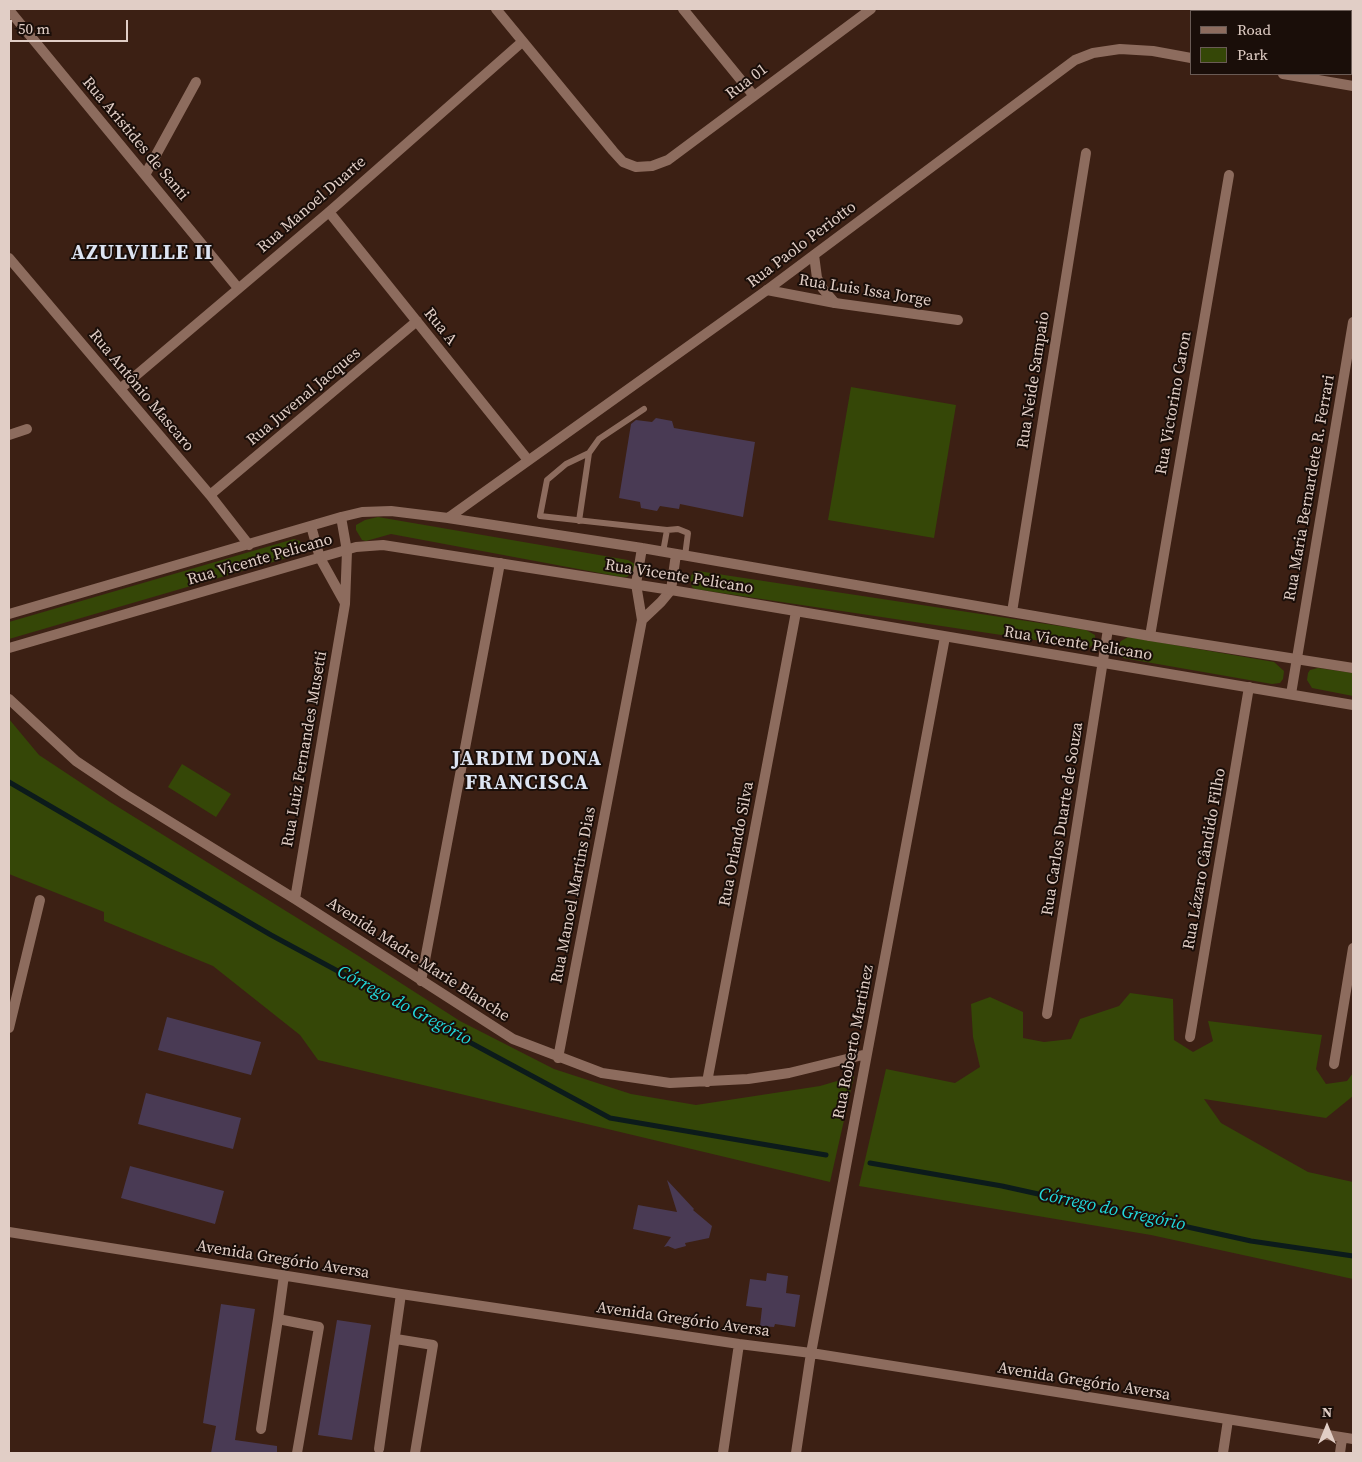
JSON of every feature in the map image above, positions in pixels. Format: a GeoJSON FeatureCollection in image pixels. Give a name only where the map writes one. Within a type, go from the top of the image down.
{"type":"FeatureCollection","features":[{"type":"Feature","properties":{"kind":"street"},"geometry":{"type":"LineString","coordinates":[[496,9],[522,42]]}},
{"type":"Feature","properties":{"kind":"street"},"geometry":{"type":"LineString","coordinates":[[683,9],[754,96]]}},
{"type":"Feature","properties":{"kind":"street","name":"Rua 01"},"geometry":{"type":"LineString","coordinates":[[522,42],[623,162],[636,167],[652,166],[668,160],[871,9]]}},
{"type":"Feature","properties":{"kind":"street","name":"Rua Aristides de Santi"},"geometry":{"type":"LineString","coordinates":[[9,10],[238,288]]}},
{"type":"Feature","properties":{"kind":"street","name":"Rua Manoel Duarte"},"geometry":{"type":"LineString","coordinates":[[120,389],[329,212],[522,42]]}},
{"type":"Feature","properties":{"kind":"street","name":"Rua Paolo Periotto"},"geometry":{"type":"LineString","coordinates":[[448,518],[768,290],[1075,60],[1093,53],[1120,49],[1153,51],[1190,58]]}},
{"type":"Feature","properties":{"kind":"street"},"geometry":{"type":"LineString","coordinates":[[1289,75],[1353,86]]}},
{"type":"Feature","properties":{"kind":"street"},"geometry":{"type":"LineString","coordinates":[[145,176],[196,82]]}},
{"type":"Feature","properties":{"kind":"street","name":"Rua Neide Sampaio"},"geometry":{"type":"LineString","coordinates":[[1012,612],[1086,153]]}},
{"type":"Feature","properties":{"kind":"street","name":"Rua Victorino Caron"},"geometry":{"type":"LineString","coordinates":[[1150,636],[1229,175]]}},
{"type":"Feature","properties":{"kind":"street","name":"Rua A"},"geometry":{"type":"LineString","coordinates":[[329,212],[528,460]]}},
{"type":"Feature","properties":{"kind":"street"},"geometry":{"type":"LineString","coordinates":[[814,255],[817,278],[823,289],[835,303]]}},
{"type":"Feature","properties":{"kind":"street","name":"Rua Antônio Mascaro"},"geometry":{"type":"LineString","coordinates":[[9,258],[210,495],[249,545]]}},
{"type":"Feature","properties":{"kind":"street","name":"Rua Luis Issa Jorge"},"geometry":{"type":"LineString","coordinates":[[768,290],[835,303],[958,320]]}},
{"type":"Feature","properties":{"kind":"street","name":"Rua Juvenal Jacques"},"geometry":{"type":"LineString","coordinates":[[210,495],[417,321]]}},
{"type":"Feature","properties":{"kind":"street","name":"Rua Maria Bernardete R. Ferrari"},"geometry":{"type":"LineString","coordinates":[[1291,694],[1353,322]]}},
{"type":"Feature","properties":{"kind":"street"},"geometry":{"type":"LineString","coordinates":[[9,435],[27,429]]}},
{"type":"Feature","properties":{"kind":"street","name":"Rua Vicente Pelicano"},"geometry":{"type":"LineString","coordinates":[[9,614],[341,517],[362,512],[391,511],[642,548],[1108,629],[1353,668]]}},
{"type":"Feature","properties":{"kind":"street","name":"Rua Luiz Fernandes Musetti"},"geometry":{"type":"LineString","coordinates":[[295,899],[345,604],[347,551],[341,517]]}},
{"type":"Feature","properties":{"kind":"street"},"geometry":{"type":"LineString","coordinates":[[311,526],[317,552],[345,604]]}},
{"type":"Feature","properties":{"kind":"street","name":"Rua Vicente Pelicano"},"geometry":{"type":"LineString","coordinates":[[9,648],[362,546],[383,545],[636,584],[1353,705]]}},
{"type":"Feature","properties":{"kind":"street","name":"Rua Manoel Martins Dias"},"geometry":{"type":"LineString","coordinates":[[558,1058],[642,620],[636,584],[642,548]]}},
{"type":"Feature","properties":{"kind":"street"},"geometry":{"type":"LineString","coordinates":[[642,620],[671,590],[681,555]]}},
{"type":"Feature","properties":{"kind":"street"},"geometry":{"type":"LineString","coordinates":[[420,981],[500,563]]}},
{"type":"Feature","properties":{"kind":"street","name":"Rua Orlando Silva"},"geometry":{"type":"LineString","coordinates":[[707,1082],[796,612]]}},
{"type":"Feature","properties":{"kind":"street","name":"Rua Carlos Duarte de Souza"},"geometry":{"type":"LineString","coordinates":[[1047,1014],[1108,629]]}},
{"type":"Feature","properties":{"kind":"street","name":"Rua Roberto Martinez"},"geometry":{"type":"LineString","coordinates":[[796,1453],[811,1353],[945,637]]}},
{"type":"Feature","properties":{"kind":"street","name":"Rua Lázaro Cândido Filho"},"geometry":{"type":"LineString","coordinates":[[1190,1036],[1249,687]]}},
{"type":"Feature","properties":{"kind":"street","name":"Avenida Madre Marie Blanche"},"geometry":{"type":"LineString","coordinates":[[9,699],[76,761],[125,794],[295,899],[513,1039],[558,1058],[602,1073],[670,1083],[748,1079],[789,1073],[867,1054]]}},
{"type":"Feature","properties":{"kind":"street"},"geometry":{"type":"LineString","coordinates":[[9,1028],[40,900]]}},
{"type":"Feature","properties":{"kind":"street"},"geometry":{"type":"LineString","coordinates":[[1334,1064],[1353,948]]}},
{"type":"Feature","properties":{"kind":"street","name":"Avenida Gregório Aversa"},"geometry":{"type":"LineString","coordinates":[[9,1232],[401,1294],[811,1353],[1348,1439]]}},
{"type":"Feature","properties":{"kind":"street"},"geometry":{"type":"LineString","coordinates":[[260,1429],[284,1276]]}},
{"type":"Feature","properties":{"kind":"street"},"geometry":{"type":"LineString","coordinates":[[379,1449],[401,1294]]}},
{"type":"Feature","properties":{"kind":"street"},"geometry":{"type":"LineString","coordinates":[[278,1319],[319,1327],[298,1453]]}},
{"type":"Feature","properties":{"kind":"street"},"geometry":{"type":"LineString","coordinates":[[396,1339],[433,1345],[415,1453]]}},
{"type":"Feature","properties":{"kind":"street"},"geometry":{"type":"LineString","coordinates":[[723,1453],[739,1344]]}},
{"type":"Feature","properties":{"kind":"street"},"geometry":{"type":"LineString","coordinates":[[1223,1453],[1228,1420]]}},
{"type":"Feature","properties":{"kind":"street"},"geometry":{"type":"LineString","coordinates":[[1340,1453],[1348,1439]]}},
{"type":"Feature","properties":{"kind":"lane"},"geometry":{"type":"LineString","coordinates":[[644,409],[600,439],[589,453],[566,464],[547,480],[540,516],[667,530],[678,529],[688,533],[681,555]]}},
{"type":"Feature","properties":{"kind":"lane"},"geometry":{"type":"LineString","coordinates":[[579,521],[589,453]]}},
{"type":"Feature","properties":{"kind":"lane"},"geometry":{"type":"LineString","coordinates":[[663,552],[667,530]]}},
{"type":"Feature","properties":{"kind":"green space"},"geometry":{"type":"Polygon","coordinates":[[[851,387],[956,405],[934,538],[828,520],[851,387]]]}},
{"type":"Feature","properties":{"kind":"green space"},"geometry":{"type":"Polygon","coordinates":[[[378,517],[628,560],[635,564],[634,570],[627,577],[621,577],[391,534],[366,541],[362,540],[356,530],[356,525],[365,520],[378,517]]]}},
{"type":"Feature","properties":{"kind":"green space"},"geometry":{"type":"Polygon","coordinates":[[[294,539],[300,541],[302,546],[297,555],[9,639],[9,622],[294,539]]]}},
{"type":"Feature","properties":{"kind":"green space"},"geometry":{"type":"Polygon","coordinates":[[[698,571],[1086,630],[1095,635],[1095,644],[1088,648],[695,589],[692,587],[690,578],[693,572],[698,571]]]}},
{"type":"Feature","properties":{"kind":"green space"},"geometry":{"type":"Polygon","coordinates":[[[1128,637],[1274,662],[1284,671],[1283,679],[1280,683],[1272,684],[1123,658],[1119,653],[1119,644],[1128,637]]]}},
{"type":"Feature","properties":{"kind":"green space"},"geometry":{"type":"Polygon","coordinates":[[[1318,668],[1353,673],[1353,696],[1312,688],[1307,680],[1308,673],[1310,670],[1318,668]]]}},
{"type":"Feature","properties":{"kind":"green space"},"geometry":{"type":"Polygon","coordinates":[[[9,719],[39,755],[110,802],[460,1021],[554,1069],[631,1094],[696,1105],[820,1086],[854,1076],[830,1182],[318,1060],[300,1035],[213,966],[104,921],[104,912],[9,874],[9,719]]]}},
{"type":"Feature","properties":{"kind":"green space"},"geometry":{"type":"Polygon","coordinates":[[[182,764],[231,794],[216,817],[168,787],[182,764]]]}},
{"type":"Feature","properties":{"kind":"green space"},"geometry":{"type":"Polygon","coordinates":[[[1130,993],[1173,999],[1174,1040],[1193,1052],[1213,1041],[1208,1021],[1322,1035],[1316,1069],[1326,1084],[1347,1081],[1353,1073],[1353,1096],[1326,1118],[1204,1099],[1221,1123],[1308,1172],[1353,1182],[1353,1279],[1151,1235],[859,1186],[886,1069],[955,1083],[980,1067],[973,1037],[971,1004],[990,997],[1023,1012],[1023,1038],[1044,1042],[1071,1039],[1080,1019],[1119,1006],[1130,993]]]}},
{"type":"Feature","properties":{"kind":"building"},"geometry":{"type":"Polygon","coordinates":[[[656,418],[672,421],[674,428],[755,442],[743,517],[680,504],[679,509],[660,506],[657,511],[641,508],[640,502],[619,498],[631,424],[636,420],[652,422],[656,418]]]}},
{"type":"Feature","properties":{"kind":"building"},"geometry":{"type":"Polygon","coordinates":[[[167,1017],[261,1042],[251,1075],[158,1050],[167,1017]]]}},
{"type":"Feature","properties":{"kind":"building"},"geometry":{"type":"Polygon","coordinates":[[[146,1093],[241,1118],[233,1149],[138,1124],[146,1093]]]}},
{"type":"Feature","properties":{"kind":"building"},"geometry":{"type":"Polygon","coordinates":[[[130,1166],[224,1191],[215,1224],[121,1198],[130,1166]]]}},
{"type":"Feature","properties":{"kind":"building"},"geometry":{"type":"Polygon","coordinates":[[[667,1180],[693,1210],[712,1226],[709,1238],[685,1243],[686,1246],[675,1249],[668,1246],[664,1247],[671,1237],[633,1229],[638,1205],[677,1212],[667,1180]]]}},
{"type":"Feature","properties":{"kind":"building"},"geometry":{"type":"Polygon","coordinates":[[[767,1273],[788,1276],[786,1293],[800,1295],[795,1327],[775,1324],[774,1327],[760,1326],[762,1308],[746,1306],[750,1279],[766,1281],[767,1273]]]}},
{"type":"Feature","properties":{"kind":"building"},"geometry":{"type":"Polygon","coordinates":[[[221,1304],[255,1309],[235,1440],[277,1446],[277,1453],[211,1453],[216,1426],[203,1423],[221,1304]]]}},
{"type":"Feature","properties":{"kind":"building"},"geometry":{"type":"Polygon","coordinates":[[[337,1320],[371,1325],[352,1440],[318,1435],[337,1320]]]}},
{"type":"Feature","properties":{"kind":"waterway","name":"Córrego do Gregório"},"geometry":{"type":"LineString","coordinates":[[9,782],[271,935],[610,1118],[826,1155]]}},
{"type":"Feature","properties":{"kind":"waterway","name":"Córrego do Gregório"},"geometry":{"type":"LineString","coordinates":[[870,1163],[1002,1186],[1251,1241],[1353,1256]]}},
{"type":"Feature","properties":{"kind":"district","name":"AZULVILLE II"},"geometry":{"type":"Point","coordinates":[142,254]}},
{"type":"Feature","properties":{"kind":"district","name":"JARDIM DONA FRANCISCA"},"geometry":{"type":"Point","coordinates":[527,772]}}]}
